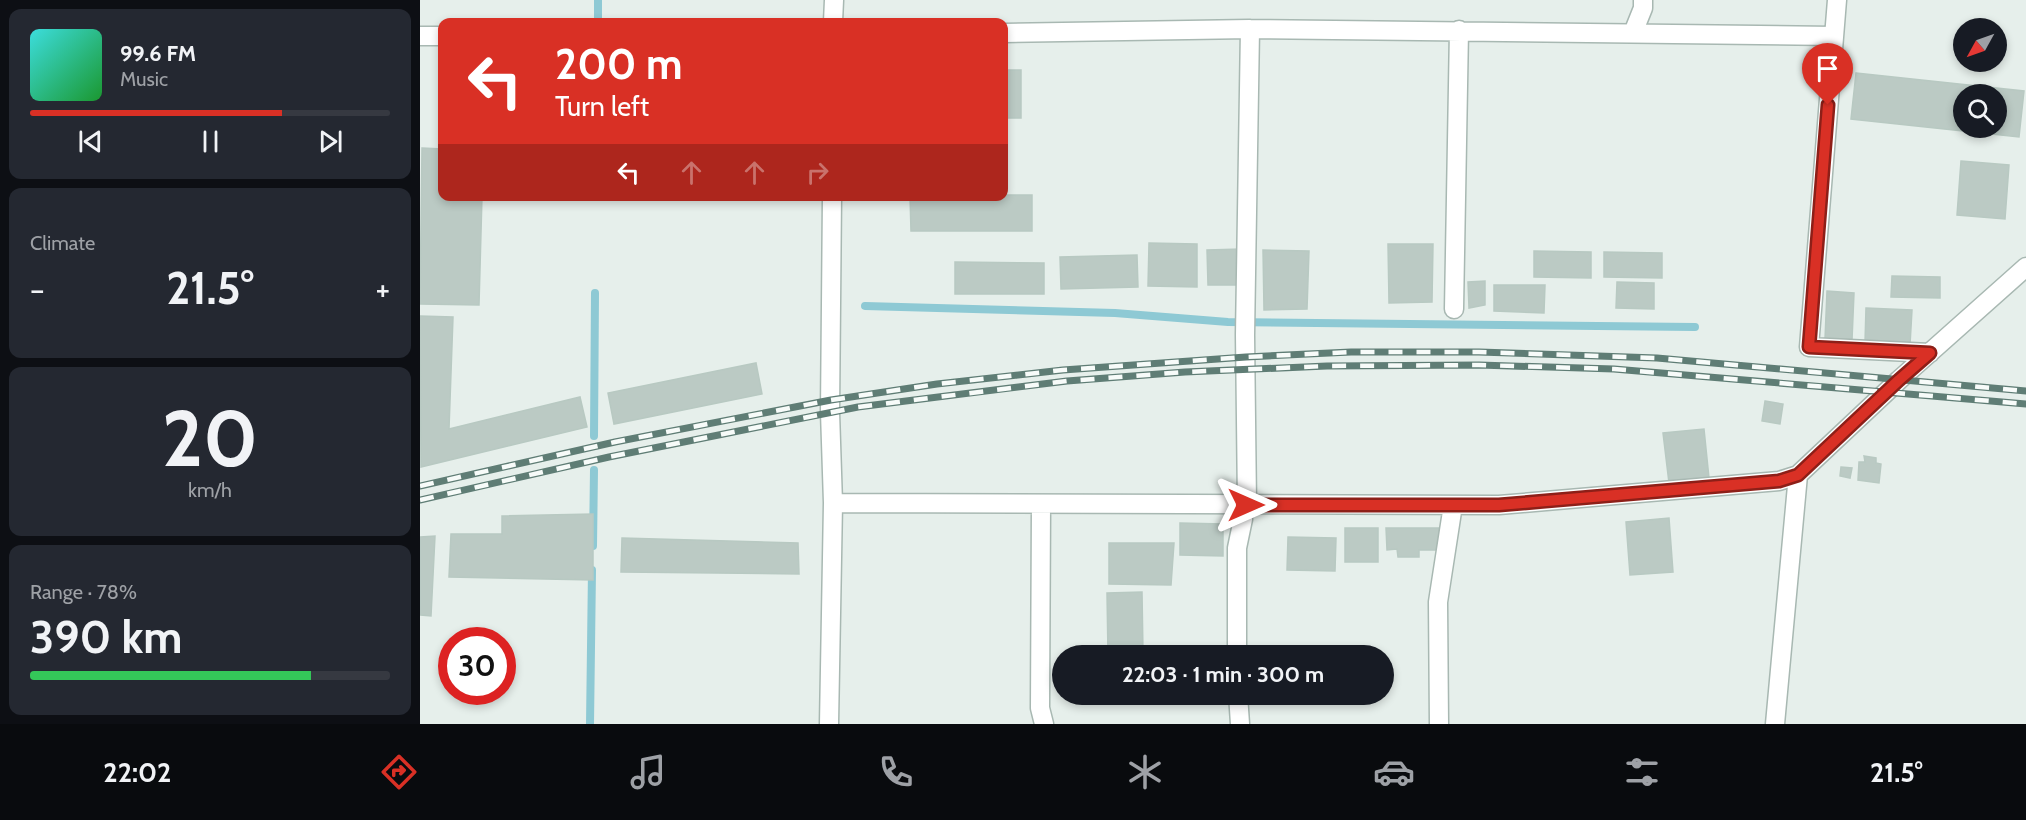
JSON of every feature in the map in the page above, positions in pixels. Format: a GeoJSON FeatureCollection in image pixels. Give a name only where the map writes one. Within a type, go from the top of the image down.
{"type":"FeatureCollection","features":[{"type":"Feature","properties":{"kind":"street"},"geometry":{"type":"LineString","coordinates":[[833,18],[834,0]]}},
{"type":"Feature","properties":{"kind":"street"},"geometry":{"type":"LineString","coordinates":[[1633,33],[1643,8],[1643,0]]}},
{"type":"Feature","properties":{"kind":"street"},"geometry":{"type":"LineString","coordinates":[[1837,0],[1809,347],[1930,353]]}},
{"type":"Feature","properties":{"kind":"street"},"geometry":{"type":"LineString","coordinates":[[1008,33],[1250,29],[1834,36]]}},
{"type":"Feature","properties":{"kind":"street"},"geometry":{"type":"LineString","coordinates":[[1237,645],[1238,548],[1243,519],[1250,29]]}},
{"type":"Feature","properties":{"kind":"street"},"geometry":{"type":"LineString","coordinates":[[1455,309],[1459,30]]}},
{"type":"Feature","properties":{"kind":"street"},"geometry":{"type":"LineString","coordinates":[[420,36],[438,36]]}},
{"type":"Feature","properties":{"kind":"street"},"geometry":{"type":"LineString","coordinates":[[829,724],[833,503],[830,412],[832,201]]}},
{"type":"Feature","properties":{"kind":"street"},"geometry":{"type":"LineString","coordinates":[[833,503],[1499,505],[1779,481],[1798,475],[1899,380],[2026,267]]}},
{"type":"Feature","properties":{"kind":"street"},"geometry":{"type":"LineString","coordinates":[[1775,724],[1798,475]]}},
{"type":"Feature","properties":{"kind":"street"},"geometry":{"type":"LineString","coordinates":[[1041,504],[1040,708],[1044,724]]}},
{"type":"Feature","properties":{"kind":"street"},"geometry":{"type":"LineString","coordinates":[[1440,724],[1438,602],[1453,505]]}},
{"type":"Feature","properties":{"kind":"street"},"geometry":{"type":"LineString","coordinates":[[1239,705],[1240,724]]}},
{"type":"Feature","properties":{"kind":"building"},"geometry":{"type":"Polygon","coordinates":[[[1008,70],[1021,70],[1021,118],[1008,118],[1008,70]]]}},
{"type":"Feature","properties":{"kind":"building"},"geometry":{"type":"Polygon","coordinates":[[[1856,73],[1959,84],[1953,84],[1953,130],[1851,119],[1856,73]]]}},
{"type":"Feature","properties":{"kind":"building"},"geometry":{"type":"Polygon","coordinates":[[[2007,89],[2024,91],[2019,137],[2007,136],[2007,89]]]}},
{"type":"Feature","properties":{"kind":"building"},"geometry":{"type":"Polygon","coordinates":[[[422,148],[438,149],[438,201],[482,201],[479,305],[420,304],[422,148]]]}},
{"type":"Feature","properties":{"kind":"building"},"geometry":{"type":"Polygon","coordinates":[[[1961,161],[2009,165],[2005,219],[1957,215],[1961,161]]]}},
{"type":"Feature","properties":{"kind":"building"},"geometry":{"type":"Polygon","coordinates":[[[1008,195],[1032,195],[1032,231],[911,231],[910,201],[1008,201],[1008,195]]]}},
{"type":"Feature","properties":{"kind":"building"},"geometry":{"type":"Polygon","coordinates":[[[1149,243],[1197,244],[1197,287],[1148,286],[1149,243]]]}},
{"type":"Feature","properties":{"kind":"building"},"geometry":{"type":"Polygon","coordinates":[[[1388,244],[1433,244],[1432,302],[1389,303],[1388,244]]]}},
{"type":"Feature","properties":{"kind":"building"},"geometry":{"type":"Polygon","coordinates":[[[1241,249],[1242,285],[1208,285],[1207,250],[1241,249]]]}},
{"type":"Feature","properties":{"kind":"building"},"geometry":{"type":"Polygon","coordinates":[[[1263,250],[1309,251],[1307,309],[1264,310],[1263,250]]]}},
{"type":"Feature","properties":{"kind":"building"},"geometry":{"type":"Polygon","coordinates":[[[1534,251],[1591,252],[1591,278],[1534,277],[1534,251]]]}},
{"type":"Feature","properties":{"kind":"building"},"geometry":{"type":"Polygon","coordinates":[[[1604,252],[1662,253],[1662,278],[1604,277],[1604,252]]]}},
{"type":"Feature","properties":{"kind":"building"},"geometry":{"type":"Polygon","coordinates":[[[1137,255],[1138,287],[1061,289],[1060,257],[1137,255]]]}},
{"type":"Feature","properties":{"kind":"building"},"geometry":{"type":"Polygon","coordinates":[[[955,262],[1044,263],[1044,294],[955,294],[955,262]]]}},
{"type":"Feature","properties":{"kind":"building"},"geometry":{"type":"Polygon","coordinates":[[[1892,276],[1940,277],[1940,298],[1891,297],[1892,276]]]}},
{"type":"Feature","properties":{"kind":"building"},"geometry":{"type":"Polygon","coordinates":[[[1485,281],[1485,305],[1469,308],[1468,282],[1485,281]]]}},
{"type":"Feature","properties":{"kind":"building"},"geometry":{"type":"Polygon","coordinates":[[[1617,282],[1654,283],[1654,309],[1616,308],[1617,282]]]}},
{"type":"Feature","properties":{"kind":"building"},"geometry":{"type":"Polygon","coordinates":[[[1494,285],[1545,285],[1544,313],[1494,311],[1494,285]]]}},
{"type":"Feature","properties":{"kind":"building"},"geometry":{"type":"Polygon","coordinates":[[[1827,291],[1854,293],[1852,340],[1825,339],[1827,291]]]}},
{"type":"Feature","properties":{"kind":"building"},"geometry":{"type":"Polygon","coordinates":[[[1866,308],[1912,310],[1910,345],[1865,342],[1866,308]]]}},
{"type":"Feature","properties":{"kind":"building"},"geometry":{"type":"Polygon","coordinates":[[[420,316],[453,317],[449,429],[580,397],[587,427],[421,467],[420,316]]]}},
{"type":"Feature","properties":{"kind":"building"},"geometry":{"type":"Polygon","coordinates":[[[756,363],[762,394],[614,424],[608,393],[756,363]]]}},
{"type":"Feature","properties":{"kind":"building"},"geometry":{"type":"Polygon","coordinates":[[[1765,401],[1783,404],[1780,424],[1762,421],[1765,401]]]}},
{"type":"Feature","properties":{"kind":"building"},"geometry":{"type":"Polygon","coordinates":[[[1704,429],[1709,478],[1669,483],[1663,433],[1704,429]]]}},
{"type":"Feature","properties":{"kind":"building"},"geometry":{"type":"Polygon","coordinates":[[[1864,456],[1876,458],[1876,463],[1881,464],[1879,483],[1858,480],[1859,462],[1865,462],[1864,456]]]}},
{"type":"Feature","properties":{"kind":"building"},"geometry":{"type":"Polygon","coordinates":[[[1841,467],[1852,468],[1850,478],[1840,476],[1841,467]]]}},
{"type":"Feature","properties":{"kind":"building"},"geometry":{"type":"Polygon","coordinates":[[[593,514],[593,580],[449,577],[451,534],[502,534],[502,516],[593,514]]]}},
{"type":"Feature","properties":{"kind":"building"},"geometry":{"type":"Polygon","coordinates":[[[1669,518],[1673,572],[1630,575],[1626,522],[1669,518]]]}},
{"type":"Feature","properties":{"kind":"building"},"geometry":{"type":"Polygon","coordinates":[[[1180,523],[1223,524],[1223,556],[1180,555],[1180,523]]]}},
{"type":"Feature","properties":{"kind":"building"},"geometry":{"type":"Polygon","coordinates":[[[1345,528],[1378,528],[1378,562],[1345,562],[1345,528]]]}},
{"type":"Feature","properties":{"kind":"building"},"geometry":{"type":"Polygon","coordinates":[[[1386,528],[1445,528],[1446,550],[1419,550],[1419,557],[1398,557],[1397,549],[1387,550],[1386,528]]]}},
{"type":"Feature","properties":{"kind":"building"},"geometry":{"type":"Polygon","coordinates":[[[435,536],[431,616],[420,615],[420,537],[435,536]]]}},
{"type":"Feature","properties":{"kind":"building"},"geometry":{"type":"Polygon","coordinates":[[[1288,537],[1336,538],[1335,571],[1287,570],[1288,537]]]}},
{"type":"Feature","properties":{"kind":"building"},"geometry":{"type":"Polygon","coordinates":[[[622,538],[798,543],[799,574],[621,572],[622,538]]]}},
{"type":"Feature","properties":{"kind":"building"},"geometry":{"type":"Polygon","coordinates":[[[1109,543],[1174,543],[1171,585],[1109,584],[1109,543]]]}},
{"type":"Feature","properties":{"kind":"building"},"geometry":{"type":"Polygon","coordinates":[[[1142,592],[1143,645],[1108,645],[1107,593],[1142,592]]]}},
{"type":"Feature","properties":{"kind":"waterway"},"geometry":{"type":"LineString","coordinates":[[598,0],[598,18]]}},
{"type":"Feature","properties":{"kind":"waterway"},"geometry":{"type":"LineString","coordinates":[[594,436],[595,293]]}},
{"type":"Feature","properties":{"kind":"waterway"},"geometry":{"type":"LineString","coordinates":[[865,306],[1115,313],[1228,322],[1695,327]]}},
{"type":"Feature","properties":{"kind":"waterway"},"geometry":{"type":"LineString","coordinates":[[593,546],[594,470]]}},
{"type":"Feature","properties":{"kind":"waterway"},"geometry":{"type":"LineString","coordinates":[[590,724],[592,570]]}},
{"type":"Feature","properties":{"kind":"railway"},"geometry":{"type":"LineString","coordinates":[[420,486],[615,442],[831,400],[937,384],[1063,370],[1246,357],[1351,352],[1479,352],[1657,358],[2026,391]]}},
{"type":"Feature","properties":{"kind":"railway"},"geometry":{"type":"LineString","coordinates":[[420,500],[609,457],[858,407],[1067,381],[1185,372],[1327,366],[1479,365],[1614,369],[2026,404]]}},
{"type":"Feature","properties":{"kind":"route"},"geometry":{"type":"LineString","coordinates":[[1246,505],[1499,505],[1779,481],[1798,475],[1930,353],[1809,347],[1828,105]]}}]}
